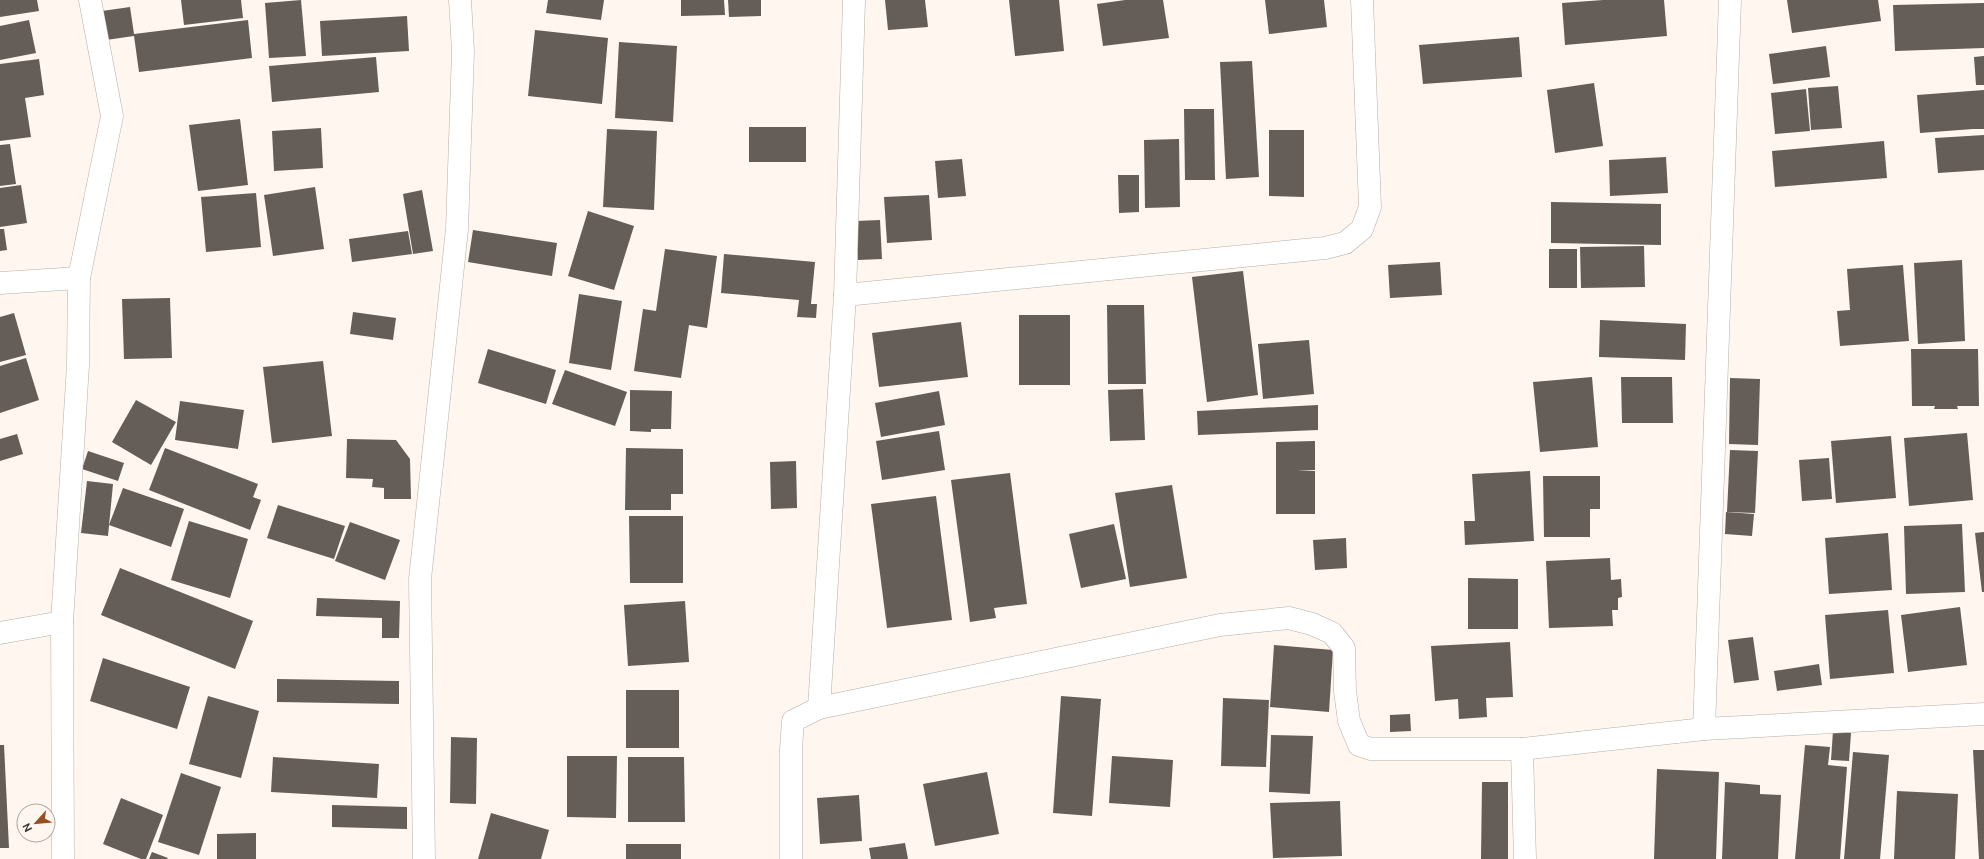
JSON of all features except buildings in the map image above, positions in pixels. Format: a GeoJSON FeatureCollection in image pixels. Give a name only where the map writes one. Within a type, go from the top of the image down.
{"type":"FeatureCollection","features":[{"type":"Feature","properties":{"kind":"street"},"geometry":{"type":"LineString","coordinates":[[63,859],[62,622],[78,365],[79,278],[112,116],[90,0]]}},
{"type":"Feature","properties":{"kind":"street"},"geometry":{"type":"LineString","coordinates":[[424,859],[420,579],[457,229],[463,51],[460,0]]}},
{"type":"Feature","properties":{"kind":"street"},"geometry":{"type":"LineString","coordinates":[[819,708],[845,295],[854,0]]}},
{"type":"Feature","properties":{"kind":"street"},"geometry":{"type":"LineString","coordinates":[[845,295],[1325,248],[1345,243],[1362,229],[1370,208],[1362,0]]}},
{"type":"Feature","properties":{"kind":"street"},"geometry":{"type":"LineString","coordinates":[[1704,729],[1730,0]]}},
{"type":"Feature","properties":{"kind":"street"},"geometry":{"type":"LineString","coordinates":[[0,283],[79,278]]}},
{"type":"Feature","properties":{"kind":"street"},"geometry":{"type":"LineString","coordinates":[[791,859],[790,771],[793,721],[819,708],[1220,625],[1290,618],[1312,624],[1332,633],[1344,648],[1345,691],[1349,721],[1359,745],[1371,749],[1522,749],[1704,729],[1984,714]]}},
{"type":"Feature","properties":{"kind":"street"},"geometry":{"type":"LineString","coordinates":[[0,633],[62,622]]}},
{"type":"Feature","properties":{"kind":"street"},"geometry":{"type":"LineString","coordinates":[[1522,749],[1524,859]]}}]}
